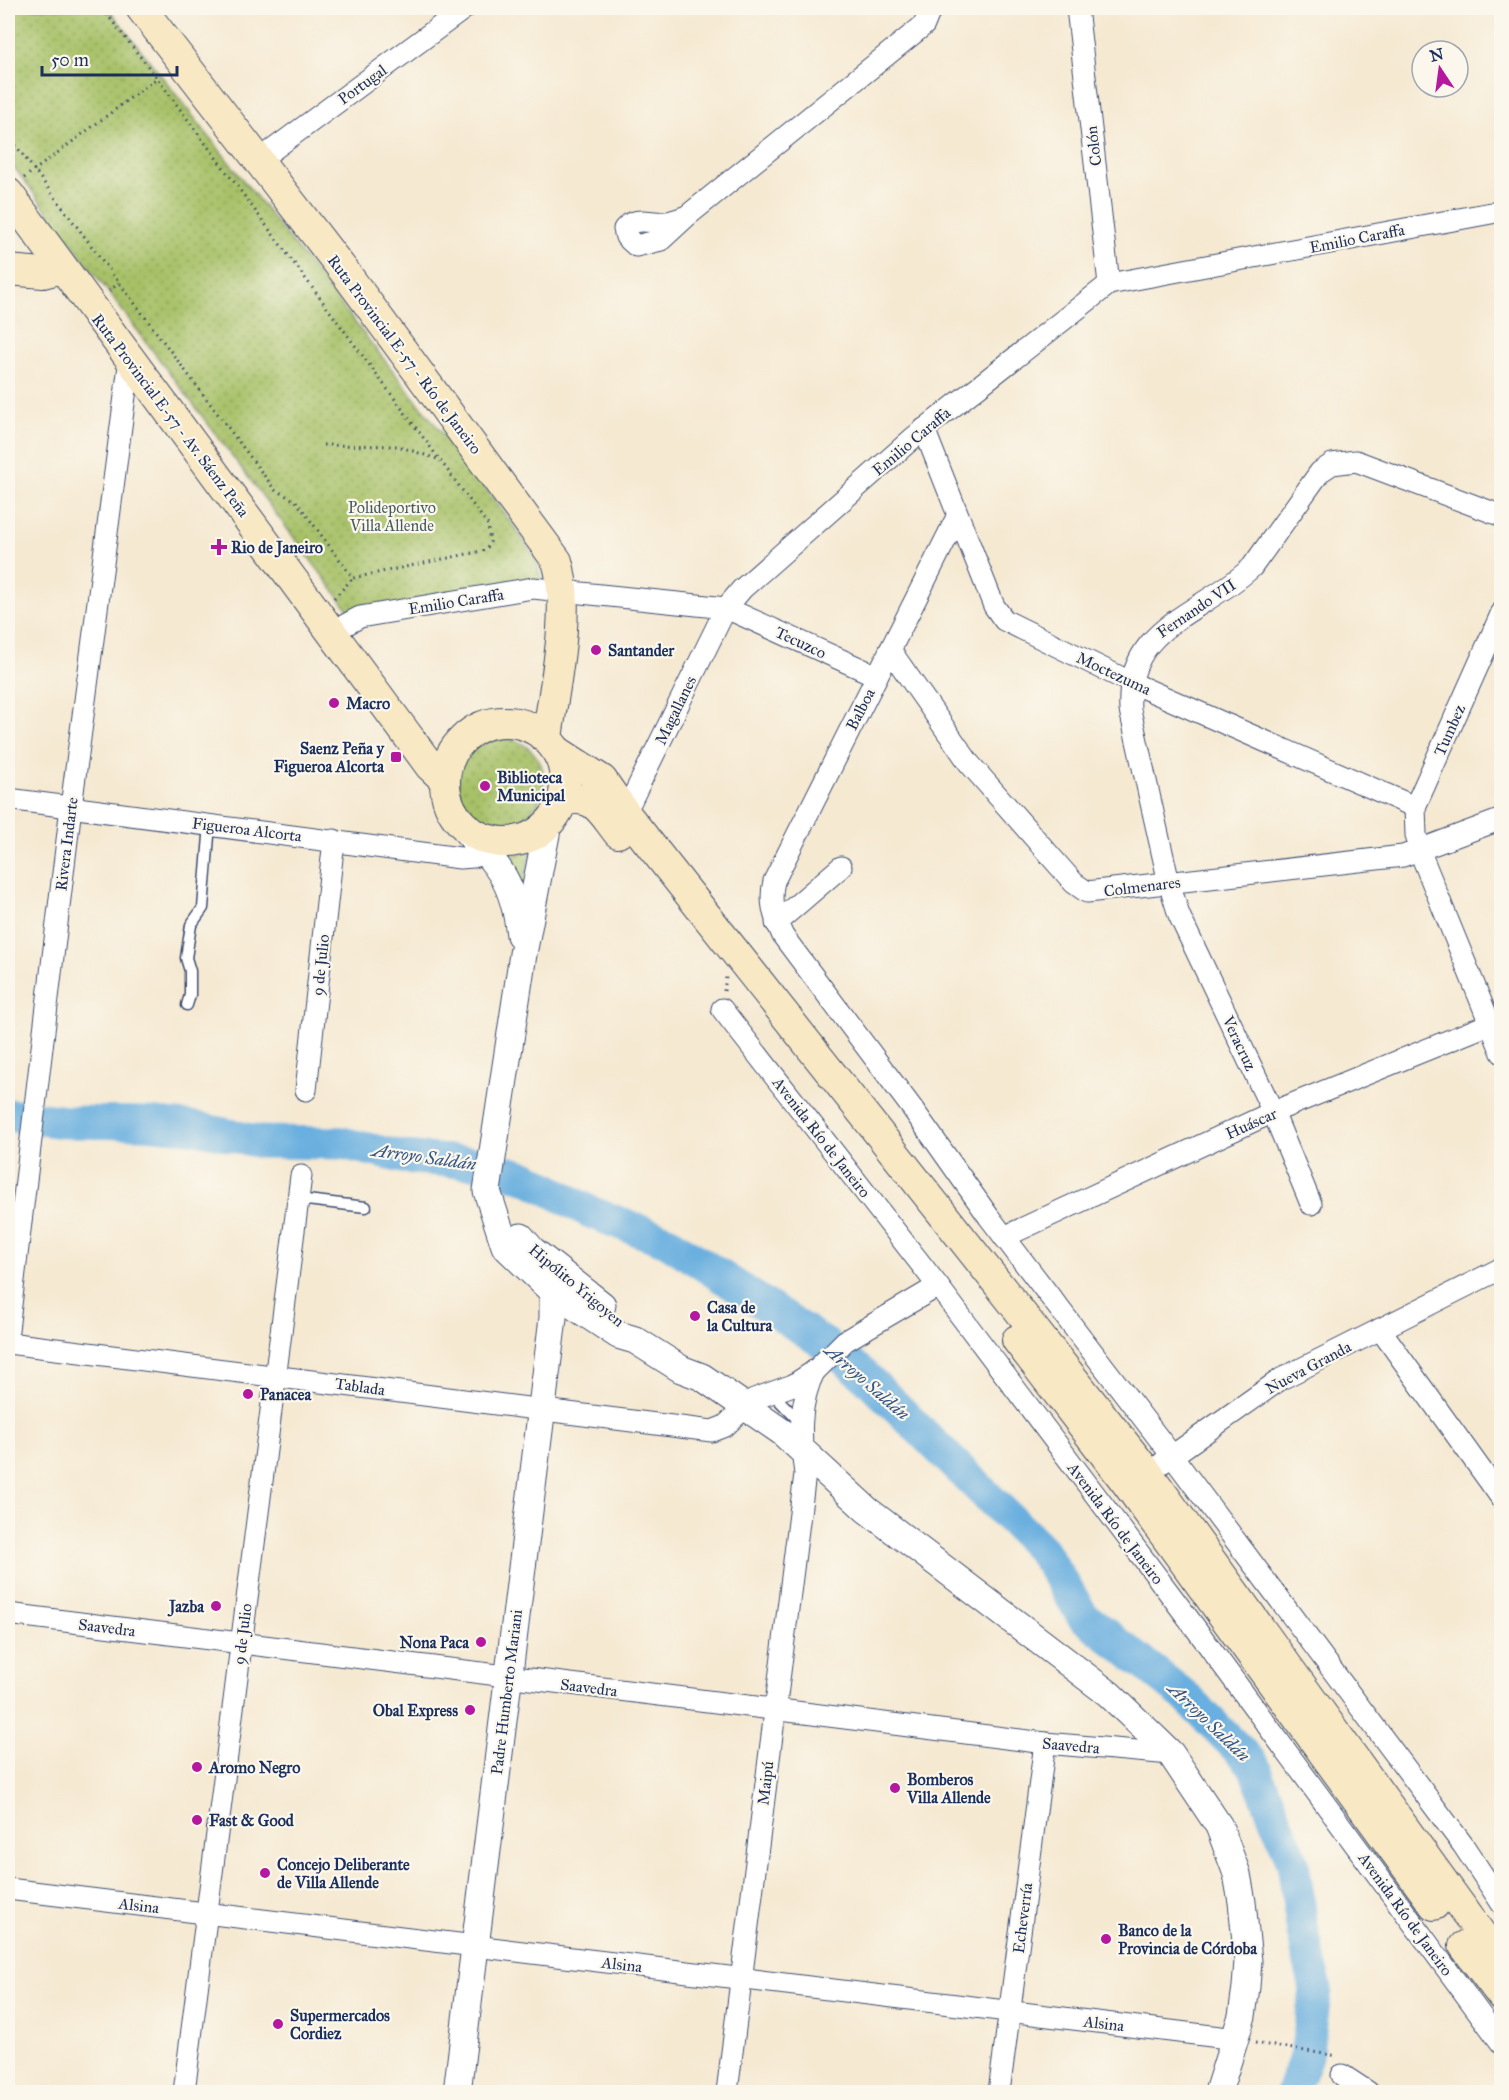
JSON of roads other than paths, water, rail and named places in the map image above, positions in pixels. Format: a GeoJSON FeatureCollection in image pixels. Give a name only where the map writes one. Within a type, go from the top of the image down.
{"type":"FeatureCollection","features":[{"type":"Feature","properties":{"kind":"main road","name":"Ruta Provincial E-57 - Río de Janeiro"},"geometry":{"type":"LineString","coordinates":[[145,9],[169,69],[259,160],[549,547],[561,572],[562,591],[560,651],[552,744]]}},
{"type":"Feature","properties":{"kind":"main road","name":"Ruta Provincial E-57 - Av. Sáenz Peña"},"geometry":{"type":"LineString","coordinates":[[12,188],[41,240],[430,766],[444,779]]}},
{"type":"Feature","properties":{"kind":"main road"},"geometry":{"type":"LineString","coordinates":[[8,255],[23,254],[41,240]]}},
{"type":"Feature","properties":{"kind":"main road"},"geometry":{"type":"LineString","coordinates":[[8,270],[43,273],[62,268]]}},
{"type":"Feature","properties":{"kind":"main road"},"geometry":{"type":"LineString","coordinates":[[1502,1963],[1137,1478],[625,813],[602,780],[535,729],[507,721],[493,722],[474,729],[458,742],[448,759],[444,779],[446,797],[453,814],[489,842],[531,836],[555,813],[582,798],[597,806],[969,1277],[1137,1478],[1502,1996]]}},
{"type":"Feature","properties":{"kind":"main road"},"geometry":{"type":"LineString","coordinates":[[552,744],[565,775],[555,813]]}},
{"type":"Feature","properties":{"kind":"street","name":"Portugal"},"geometry":{"type":"LineString","coordinates":[[259,160],[465,8]]}},
{"type":"Feature","properties":{"kind":"street"},"geometry":{"type":"LineString","coordinates":[[687,216],[924,25],[931,8]]}},
{"type":"Feature","properties":{"kind":"street","name":"Colón"},"geometry":{"type":"LineString","coordinates":[[1077,8],[1109,284]]}},
{"type":"Feature","properties":{"kind":"street","name":"Emilio Caraffa"},"geometry":{"type":"LineString","coordinates":[[332,632],[360,617],[533,588],[726,608],[755,575],[924,429],[1109,284],[1502,211]]}},
{"type":"Feature","properties":{"kind":"street","name":"Rivera Indarte"},"geometry":{"type":"LineString","coordinates":[[8,1330],[36,1082],[130,358]]}},
{"type":"Feature","properties":{"kind":"street","name":"Moctezuma"},"geometry":{"type":"LineString","coordinates":[[924,429],[957,517],[999,615],[1015,627],[1130,682],[1416,807]]}},
{"type":"Feature","properties":{"kind":"street","name":"Fernando VII"},"geometry":{"type":"LineString","coordinates":[[1169,883],[1130,710],[1130,682],[1135,665],[1153,637],[1238,580],[1252,567],[1320,472],[1332,464],[1356,461],[1502,516]]}},
{"type":"Feature","properties":{"kind":"street","name":"Balboa"},"geometry":{"type":"LineString","coordinates":[[774,913],[774,881],[957,517]]}},
{"type":"Feature","properties":{"kind":"street","name":"Tecuzco"},"geometry":{"type":"LineString","coordinates":[[726,608],[876,676]]}},
{"type":"Feature","properties":{"kind":"street","name":"Magallanes"},"geometry":{"type":"LineString","coordinates":[[625,813],[726,608]]}},
{"type":"Feature","properties":{"kind":"street","name":"Tumbez"},"geometry":{"type":"LineString","coordinates":[[1420,852],[1416,835],[1416,807],[1502,612]]}},
{"type":"Feature","properties":{"kind":"street","name":"Colmenares"},"geometry":{"type":"LineString","coordinates":[[890,650],[969,763],[1079,887],[1088,892],[1420,852],[1502,819]]}},
{"type":"Feature","properties":{"kind":"street","name":"Figueroa Alcorta"},"geometry":{"type":"LineString","coordinates":[[8,799],[460,858],[489,842]]}},
{"type":"Feature","properties":{"kind":"street"},"geometry":{"type":"LineString","coordinates":[[489,1199],[494,1145],[523,954],[555,813]]}},
{"type":"Feature","properties":{"kind":"street","name":"9 de Julio"},"geometry":{"type":"LineString","coordinates":[[306,1090],[334,840]]}},
{"type":"Feature","properties":{"kind":"street"},"geometry":{"type":"LineString","coordinates":[[489,842],[514,897],[523,954]]}},
{"type":"Feature","properties":{"kind":"street"},"geometry":{"type":"LineString","coordinates":[[1420,852],[1495,1022],[1502,1053]]}},
{"type":"Feature","properties":{"kind":"street"},"geometry":{"type":"LineString","coordinates":[[841,867],[774,913],[783,936],[1004,1237],[1173,1456],[1463,1845],[1502,1904]]}},
{"type":"Feature","properties":{"kind":"street","name":"Veracruz"},"geometry":{"type":"LineString","coordinates":[[1169,883],[1179,915],[1273,1112],[1311,1204]]}},
{"type":"Feature","properties":{"kind":"street","name":"Avenida Río de Janeiro"},"geometry":{"type":"LineString","coordinates":[[722,1009],[938,1286],[1191,1622],[1502,2044]]}},
{"type":"Feature","properties":{"kind":"street","name":"Huáscar"},"geometry":{"type":"LineString","coordinates":[[1004,1237],[1273,1112],[1495,1022]]}},
{"type":"Feature","properties":{"kind":"street","name":"9 de Julio"},"geometry":{"type":"LineString","coordinates":[[184,2092],[301,1176]]}},
{"type":"Feature","properties":{"kind":"street","name":"Hipólito Yrigoyen"},"geometry":{"type":"LineString","coordinates":[[489,1199],[505,1246],[553,1292],[618,1335],[635,1340],[681,1369],[694,1387],[739,1410]]}},
{"type":"Feature","properties":{"kind":"street","name":"Hipólito Yrigoyen"},"geometry":{"type":"LineString","coordinates":[[489,1199],[532,1250],[626,1323],[635,1340]]}},
{"type":"Feature","properties":{"kind":"street","name":"Nueva Granda"},"geometry":{"type":"LineString","coordinates":[[1137,1478],[1173,1456],[1281,1379],[1502,1268]]}},
{"type":"Feature","properties":{"kind":"street"},"geometry":{"type":"LineString","coordinates":[[739,1410],[771,1392],[793,1385],[816,1370],[845,1341],[938,1286]]}},
{"type":"Feature","properties":{"kind":"street","name":"Padre Humberto Mariani"},"geometry":{"type":"LineString","coordinates":[[457,2092],[507,1677],[554,1318],[553,1292]]}},
{"type":"Feature","properties":{"kind":"street"},"geometry":{"type":"LineString","coordinates":[[1380,1329],[1502,1499]]}},
{"type":"Feature","properties":{"kind":"street","name":"Tablada"},"geometry":{"type":"LineString","coordinates":[[8,1343],[711,1431],[725,1426],[739,1410]]}},
{"type":"Feature","properties":{"kind":"street","name":"Maipú"},"geometry":{"type":"LineString","coordinates":[[727,2092],[774,1710],[802,1450],[805,1390],[816,1370]]}},
{"type":"Feature","properties":{"kind":"street"},"geometry":{"type":"LineString","coordinates":[[739,1410],[773,1447],[802,1450]]}},
{"type":"Feature","properties":{"kind":"street"},"geometry":{"type":"LineString","coordinates":[[739,1410],[802,1450],[867,1510],[1109,1694],[1171,1754],[1219,1826],[1237,1874],[1248,1961],[1242,2016],[1218,2092]]}},
{"type":"Feature","properties":{"kind":"street","name":"Saavedra"},"geometry":{"type":"LineString","coordinates":[[8,1614],[1045,1743],[1171,1754]]}},
{"type":"Feature","properties":{"kind":"street","name":"Echeverría"},"geometry":{"type":"LineString","coordinates":[[999,2092],[1045,1743]]}},
{"type":"Feature","properties":{"kind":"street","name":"Alsina"},"geometry":{"type":"LineString","coordinates":[[8,1889],[1236,2039]]}},
{"type":"Feature","properties":{"kind":"street"},"geometry":{"type":"LineString","coordinates":[[1342,2074],[1368,2092]]}},
{"type":"Feature","properties":{"kind":"lane"},"geometry":{"type":"LineString","coordinates":[[187,1005],[190,995],[190,971],[186,958],[191,925],[202,908],[210,824]]}},
{"type":"Feature","properties":{"kind":"lane"},"geometry":{"type":"LineString","coordinates":[[298,1199],[366,1207]]}},
{"type":"Feature","properties":{"kind":"lane"},"geometry":{"type":"LineString","coordinates":[[771,1392],[797,1418],[802,1450]]}},
{"type":"Feature","properties":{"kind":"waterway","name":"Arroyo Saldán"},"geometry":{"type":"LineString","coordinates":[[8,1115],[65,1122],[145,1123],[197,1128],[260,1142],[342,1143],[402,1157],[474,1163],[528,1178],[590,1212],[667,1241],[831,1348],[866,1377],[1042,1550],[1083,1616],[1184,1695],[1253,1764],[1293,1862],[1303,1933],[1316,1989],[1306,2056],[1292,2092]]}},
{"type":"Feature","properties":{"kind":"place","name":"Rio de Janeiro"},"geometry":{"type":"Point","coordinates":[219,547]}},
{"type":"Feature","properties":{"kind":"place","name":"Santander"},"geometry":{"type":"Point","coordinates":[596,650]}},
{"type":"Feature","properties":{"kind":"place","name":"Macro"},"geometry":{"type":"Point","coordinates":[334,703]}},
{"type":"Feature","properties":{"kind":"place","name":"Saenz Peña y Figueroa Alcorta"},"geometry":{"type":"Point","coordinates":[396,757]}},
{"type":"Feature","properties":{"kind":"place","name":"Biblioteca Municipal"},"geometry":{"type":"Point","coordinates":[485,786]}},
{"type":"Feature","properties":{"kind":"place","name":"Casa de la Cultura"},"geometry":{"type":"Point","coordinates":[695,1316]}},
{"type":"Feature","properties":{"kind":"place","name":"Panacea"},"geometry":{"type":"Point","coordinates":[248,1394]}},
{"type":"Feature","properties":{"kind":"place","name":"Jazba"},"geometry":{"type":"Point","coordinates":[216,1606]}},
{"type":"Feature","properties":{"kind":"place","name":"Nona Paca"},"geometry":{"type":"Point","coordinates":[481,1642]}},
{"type":"Feature","properties":{"kind":"place","name":"Obal Express"},"geometry":{"type":"Point","coordinates":[470,1710]}},
{"type":"Feature","properties":{"kind":"place","name":"Aromo Negro"},"geometry":{"type":"Point","coordinates":[197,1767]}},
{"type":"Feature","properties":{"kind":"place","name":"Bomberos Villa Allende"},"geometry":{"type":"Point","coordinates":[895,1788]}},
{"type":"Feature","properties":{"kind":"place","name":"Fast & Good"},"geometry":{"type":"Point","coordinates":[197,1820]}},
{"type":"Feature","properties":{"kind":"place","name":"Concejo Deliberante de Villa Allende"},"geometry":{"type":"Point","coordinates":[265,1873]}},
{"type":"Feature","properties":{"kind":"place","name":"Banco de la Provincia de Córdoba"},"geometry":{"type":"Point","coordinates":[1106,1939]}},
{"type":"Feature","properties":{"kind":"place","name":"Supermercados Cordiez"},"geometry":{"type":"Point","coordinates":[278,2024]}},
{"type":"Feature","properties":{"kind":"park label","name":"Polideportivo Villa Allende"},"geometry":{"type":"Point","coordinates":[392,516]}}]}
